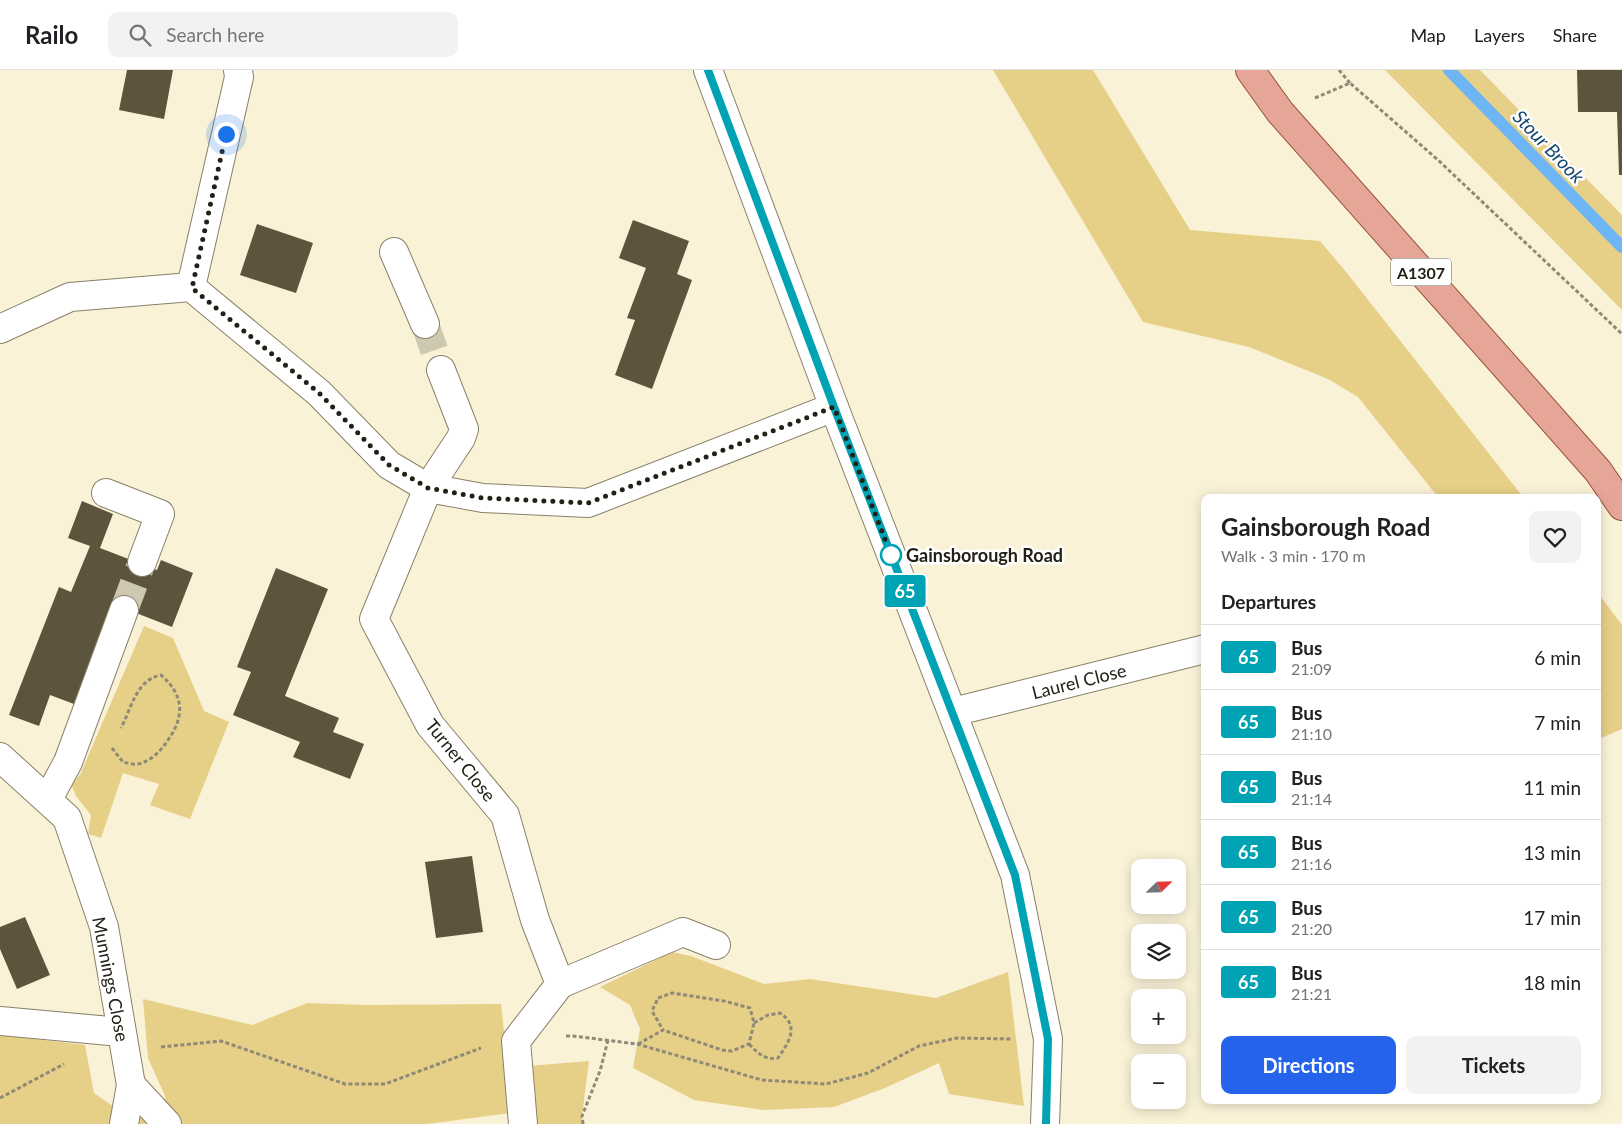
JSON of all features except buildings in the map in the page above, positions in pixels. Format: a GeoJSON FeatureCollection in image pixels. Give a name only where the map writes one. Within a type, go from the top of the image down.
{"type":"FeatureCollection","features":[{"type":"Feature","properties":{"kind":"main road","name":"A1307"},"geometry":{"type":"LineString","coordinates":[[1250,70],[1280,112],[1598,471],[1622,506]]}},
{"type":"Feature","properties":{"kind":"main road","name":"A1307"},"geometry":{"type":"LineString","coordinates":[[1598,471],[1622,484]]}},
{"type":"Feature","properties":{"kind":"street"},"geometry":{"type":"LineString","coordinates":[[192,288],[239,77],[238,70]]}},
{"type":"Feature","properties":{"kind":"street"},"geometry":{"type":"LineString","coordinates":[[708,70],[834,407],[1015,875],[1048,1039],[1046,1124]]}},
{"type":"Feature","properties":{"kind":"street"},"geometry":{"type":"LineString","coordinates":[[394,252],[425,324]]}},
{"type":"Feature","properties":{"kind":"street"},"geometry":{"type":"LineString","coordinates":[[0,329],[70,297],[192,288],[319,393],[389,465],[428,488],[483,498],[588,503],[834,407]]}},
{"type":"Feature","properties":{"kind":"street"},"geometry":{"type":"LineString","coordinates":[[428,488],[461,438],[464,429],[441,370]]}},
{"type":"Feature","properties":{"kind":"street","name":"Turner Close"},"geometry":{"type":"LineString","coordinates":[[428,488],[374,619],[430,725],[505,815],[535,920],[560,984]]}},
{"type":"Feature","properties":{"kind":"street"},"geometry":{"type":"LineString","coordinates":[[106,492],[160,514],[142,562]]}},
{"type":"Feature","properties":{"kind":"street"},"geometry":{"type":"LineString","coordinates":[[48,799],[68,762],[124,610]]}},
{"type":"Feature","properties":{"kind":"street","name":"Laurel Close"},"geometry":{"type":"LineString","coordinates":[[952,712],[1201,651]]}},
{"type":"Feature","properties":{"kind":"street","name":"Munnings Close"},"geometry":{"type":"LineString","coordinates":[[0,757],[68,818],[104,927],[130,1085],[124,1124]]}},
{"type":"Feature","properties":{"kind":"street"},"geometry":{"type":"LineString","coordinates":[[523,1124],[516,1041],[560,984],[683,932],[716,945]]}},
{"type":"Feature","properties":{"kind":"street"},"geometry":{"type":"LineString","coordinates":[[0,1021],[121,1032]]}},
{"type":"Feature","properties":{"kind":"street"},"geometry":{"type":"LineString","coordinates":[[130,1085],[167,1124]]}},
{"type":"Feature","properties":{"kind":"path"},"geometry":{"type":"LineString","coordinates":[[1338,70],[1350,83],[1438,160],[1622,334]]}},
{"type":"Feature","properties":{"kind":"path"},"geometry":{"type":"LineString","coordinates":[[1280,112],[1350,83]]}},
{"type":"Feature","properties":{"kind":"path"},"geometry":{"type":"LineString","coordinates":[[78,736],[112,748],[123,762],[137,765],[160,752],[176,730],[181,714],[178,696],[171,684],[161,675],[151,678],[140,687],[119,733]]}},
{"type":"Feature","properties":{"kind":"path"},"geometry":{"type":"LineString","coordinates":[[112,748],[115,740]]}},
{"type":"Feature","properties":{"kind":"path"},"geometry":{"type":"LineString","coordinates":[[672,993],[724,1001],[750,1008],[754,1023],[749,1044],[732,1051],[722,1050],[663,1030],[652,1011],[658,998],[672,993]]}},
{"type":"Feature","properties":{"kind":"path"},"geometry":{"type":"LineString","coordinates":[[749,1044],[768,1059],[778,1058],[788,1044],[792,1026],[788,1018],[780,1013],[768,1015],[754,1023]]}},
{"type":"Feature","properties":{"kind":"path"},"geometry":{"type":"LineString","coordinates":[[637,1044],[663,1030]]}},
{"type":"Feature","properties":{"kind":"path"},"geometry":{"type":"LineString","coordinates":[[583,1124],[582,1116],[600,1071],[608,1040]]}},
{"type":"Feature","properties":{"kind":"shaded area"},"geometry":{"type":"Polygon","coordinates":[[[993,70],[1093,70],[1190,230],[1320,241],[1521,494],[1436,494],[1358,397],[1328,379],[1249,347],[1143,322],[993,70]]]}},
{"type":"Feature","properties":{"kind":"shaded area"},"geometry":{"type":"Polygon","coordinates":[[[1385,70],[1480,70],[1622,215],[1622,310],[1385,70]]]}},
{"type":"Feature","properties":{"kind":"shaded area"},"geometry":{"type":"Polygon","coordinates":[[[1601,597],[1622,625],[1622,729],[1601,738],[1601,597]]]}},
{"type":"Feature","properties":{"kind":"shaded area"},"geometry":{"type":"Polygon","coordinates":[[[144,626],[173,638],[204,711],[229,722],[190,819],[150,805],[159,784],[123,773],[101,838],[88,834],[91,815],[76,796],[71,784],[80,775],[144,626]]]}},
{"type":"Feature","properties":{"kind":"shaded area"},"geometry":{"type":"Polygon","coordinates":[[[672,952],[691,956],[764,984],[810,979],[936,998],[1008,972],[1024,1106],[949,1094],[939,1063],[885,1088],[834,1107],[764,1110],[694,1100],[633,1068],[640,1029],[630,1005],[600,987],[672,952]]]}},
{"type":"Feature","properties":{"kind":"shaded area"},"geometry":{"type":"Polygon","coordinates":[[[143,999],[252,1025],[307,1003],[364,1005],[501,1004],[507,1058],[529,1066],[589,1061],[582,1116],[583,1124],[536,1124],[533,1110],[427,1124],[0,1124],[0,1035],[85,1045],[94,1093],[114,1107],[136,1112],[166,1098],[148,1058],[143,999]]]}},
{"type":"Feature","properties":{"kind":"waterway","name":"Stour Brook"},"geometry":{"type":"LineString","coordinates":[[1449,70],[1622,247]]}},
{"type":"Feature","properties":{"kind":"tunnel"},"geometry":{"type":"LineString","coordinates":[[425,324],[441,370]]}},
{"type":"Feature","properties":{"kind":"tunnel"},"geometry":{"type":"LineString","coordinates":[[124,610],[142,562]]}},
{"type":"Feature","properties":{"kind":"bus line","name":"65"},"geometry":{"type":"LineString","coordinates":[[708,70],[834,407],[1015,875],[1048,1039],[1046,1124]]}},
{"type":"Feature","properties":{"kind":"place","name":"Gainsborough Road"},"geometry":{"type":"Point","coordinates":[891,555]}},
{"type":"Feature","properties":{"kind":"route"},"geometry":{"type":"LineString","coordinates":[[226,134],[192,288],[319,393],[389,465],[428,488],[483,498],[588,503],[834,407],[891,555]]}}]}
